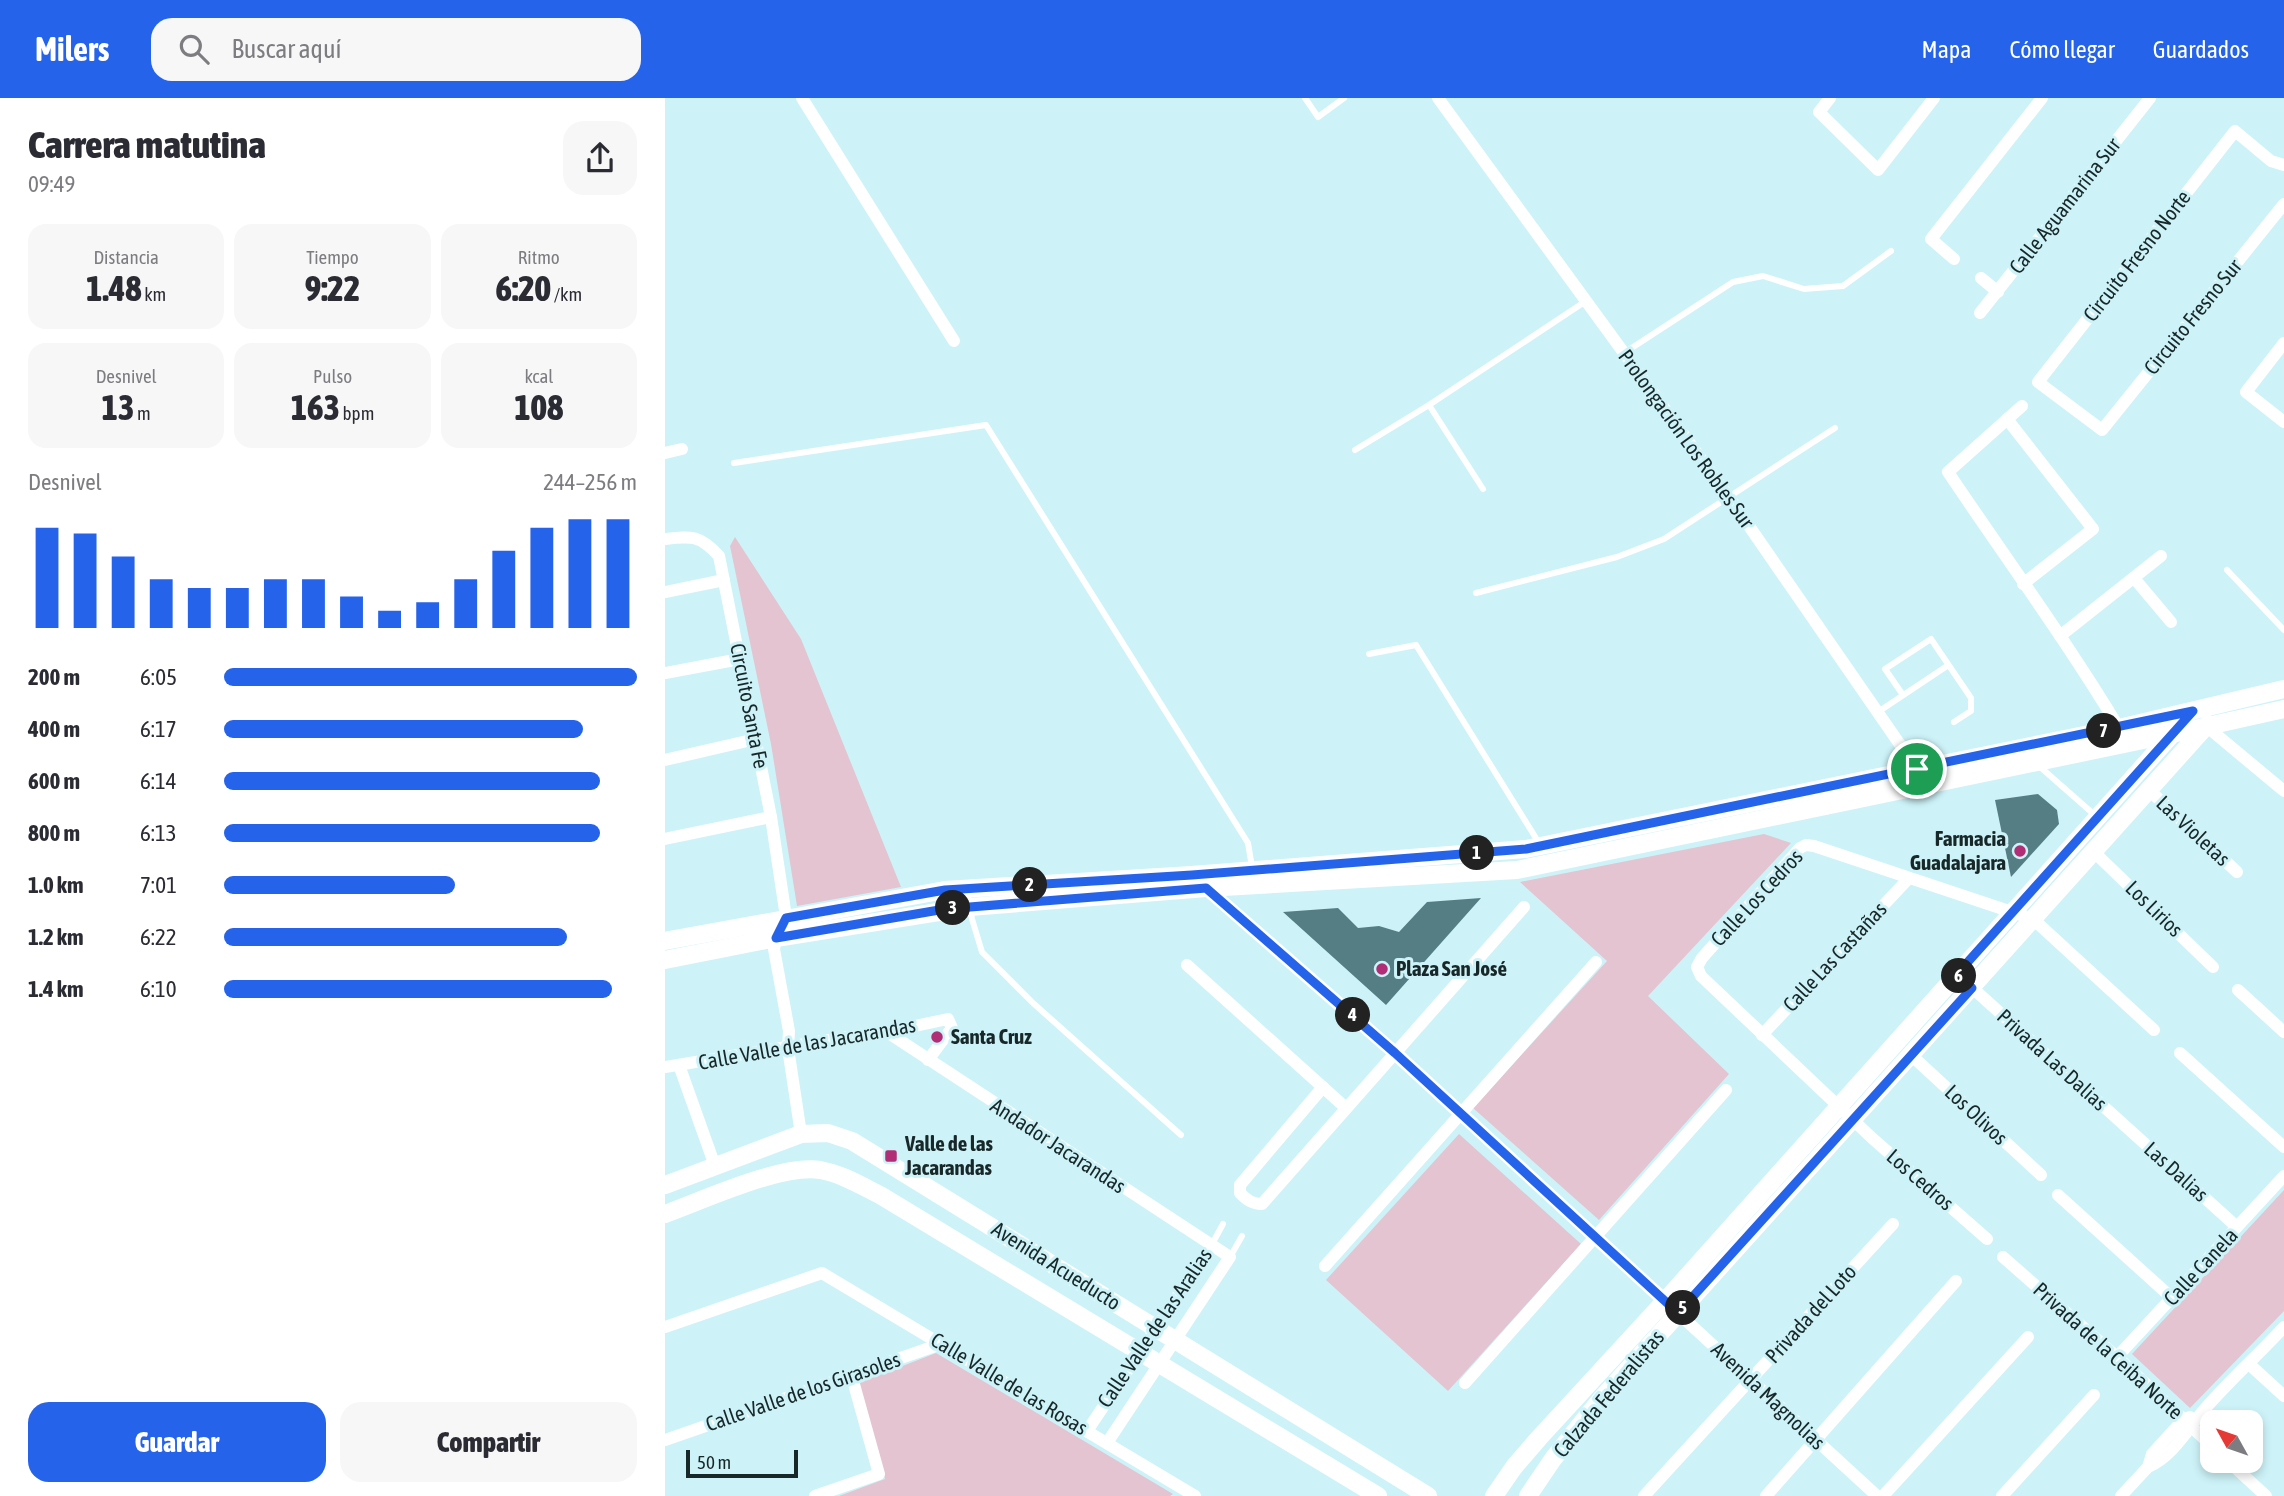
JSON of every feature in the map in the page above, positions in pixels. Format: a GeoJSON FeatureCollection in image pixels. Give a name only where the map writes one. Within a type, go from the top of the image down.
{"type":"FeatureCollection","features":[{"type":"Feature","properties":{"kind":"street"},"geometry":{"type":"LineString","coordinates":[[802,98],[954,341]]}},
{"type":"Feature","properties":{"kind":"street","name":"Prolongación Los Robles Sur"},"geometry":{"type":"LineString","coordinates":[[1438,98],[1730,497],[1927,785]]}},
{"type":"Feature","properties":{"kind":"street"},"geometry":{"type":"LineString","coordinates":[[1830,98],[1819,112],[1878,170],[1934,98]]}},
{"type":"Feature","properties":{"kind":"street"},"geometry":{"type":"LineString","coordinates":[[1954,259],[1931,239],[2042,98]]}},
{"type":"Feature","properties":{"kind":"street","name":"Calle Aguamarina Sur"},"geometry":{"type":"LineString","coordinates":[[1980,313],[2150,98]]}},
{"type":"Feature","properties":{"kind":"street","name":"Circuito Fresno Norte"},"geometry":{"type":"LineString","coordinates":[[2102,430],[2038,382],[2235,131],[2271,160],[2284,165]]}},
{"type":"Feature","properties":{"kind":"street","name":"Circuito Fresno Sur"},"geometry":{"type":"LineString","coordinates":[[2102,430],[2284,204]]}},
{"type":"Feature","properties":{"kind":"street"},"geometry":{"type":"LineString","coordinates":[[1981,278],[1998,292]]}},
{"type":"Feature","properties":{"kind":"street"},"geometry":{"type":"LineString","coordinates":[[2284,343],[2246,392],[2284,422]]}},
{"type":"Feature","properties":{"kind":"street"},"geometry":{"type":"LineString","coordinates":[[2022,406],[1948,472],[2081,665],[2119,728]]}},
{"type":"Feature","properties":{"kind":"street"},"geometry":{"type":"LineString","coordinates":[[2007,419],[2093,528],[2023,584]]}},
{"type":"Feature","properties":{"kind":"street"},"geometry":{"type":"LineString","coordinates":[[665,453],[682,449]]}},
{"type":"Feature","properties":{"kind":"street","name":"Circuito Santa Fe"},"geometry":{"type":"LineString","coordinates":[[665,539],[689,536],[706,541],[719,556],[771,817],[786,918]]}},
{"type":"Feature","properties":{"kind":"street"},"geometry":{"type":"LineString","coordinates":[[2060,636],[2161,556]]}},
{"type":"Feature","properties":{"kind":"street"},"geometry":{"type":"LineString","coordinates":[[2134,578],[2171,622]]}},
{"type":"Feature","properties":{"kind":"street"},"geometry":{"type":"LineString","coordinates":[[665,592],[724,580]]}},
{"type":"Feature","properties":{"kind":"street"},"geometry":{"type":"LineString","coordinates":[[665,673],[740,659]]}},
{"type":"Feature","properties":{"kind":"street"},"geometry":{"type":"LineString","coordinates":[[665,941],[925,892],[1192,875],[1540,846],[2119,728],[2284,689]]}},
{"type":"Feature","properties":{"kind":"street","name":"Calzada Federalistas"},"geometry":{"type":"LineString","coordinates":[[1494,1496],[1514,1467],[1588,1385],[1671,1307],[1853,1120],[2228,702]]}},
{"type":"Feature","properties":{"kind":"street"},"geometry":{"type":"LineString","coordinates":[[665,960],[776,938],[969,906],[1206,888],[1517,870],[2284,709]]}},
{"type":"Feature","properties":{"kind":"street","name":"Calzada Federalistas"},"geometry":{"type":"LineString","coordinates":[[1531,1493],[1671,1307],[1838,1106],[2193,711]]}},
{"type":"Feature","properties":{"kind":"street"},"geometry":{"type":"LineString","coordinates":[[2206,726],[2284,791]]}},
{"type":"Feature","properties":{"kind":"street"},"geometry":{"type":"LineString","coordinates":[[665,760],[755,740]]}},
{"type":"Feature","properties":{"kind":"street","name":"Las Violetas"},"geometry":{"type":"LineString","coordinates":[[2149,790],[2237,872]]}},
{"type":"Feature","properties":{"kind":"street"},"geometry":{"type":"LineString","coordinates":[[665,839],[771,817]]}},
{"type":"Feature","properties":{"kind":"street"},"geometry":{"type":"LineString","coordinates":[[1672,819],[1677,837]]}},
{"type":"Feature","properties":{"kind":"street","name":"Calle Los Cedros"},"geometry":{"type":"LineString","coordinates":[[1838,1106],[1701,976],[1697,967],[1702,958],[1800,848],[1806,845],[1814,846],[2033,919]]}},
{"type":"Feature","properties":{"kind":"street","name":"Los Lirios"},"geometry":{"type":"LineString","coordinates":[[2094,852],[2213,967]]}},
{"type":"Feature","properties":{"kind":"street","name":"Avenida Magnolias"},"geometry":{"type":"LineString","coordinates":[[1192,875],[1395,1053],[1877,1496]]}},
{"type":"Feature","properties":{"kind":"street","name":"Calle Las Castañas"},"geometry":{"type":"LineString","coordinates":[[1762,1035],[1909,878]]}},
{"type":"Feature","properties":{"kind":"street"},"geometry":{"type":"LineString","coordinates":[[1323,1087],[1240,1185],[1240,1193],[1248,1200],[1262,1204],[1524,907]]}},
{"type":"Feature","properties":{"kind":"street"},"geometry":{"type":"LineString","coordinates":[[786,918],[776,938],[774,949],[789,1031],[788,1048],[801,1134]]}},
{"type":"Feature","properties":{"kind":"street"},"geometry":{"type":"LineString","coordinates":[[2033,919],[2154,1030]]}},
{"type":"Feature","properties":{"kind":"street"},"geometry":{"type":"LineString","coordinates":[[1325,1266],[1596,962]]}},
{"type":"Feature","properties":{"kind":"street"},"geometry":{"type":"LineString","coordinates":[[1187,965],[1346,1108]]}},
{"type":"Feature","properties":{"kind":"street","name":"Privada Las Dalias"},"geometry":{"type":"LineString","coordinates":[[1957,974],[2115,1117]]}},
{"type":"Feature","properties":{"kind":"street"},"geometry":{"type":"LineString","coordinates":[[2238,990],[2284,1032]]}},
{"type":"Feature","properties":{"kind":"street","name":"Calle Valle de las Jacarandas"},"geometry":{"type":"LineString","coordinates":[[665,1067],[887,1032],[948,1019],[952,1028],[928,1060]]}},
{"type":"Feature","properties":{"kind":"street","name":"Andador Jacarandas"},"geometry":{"type":"LineString","coordinates":[[887,1032],[1230,1257]]}},
{"type":"Feature","properties":{"kind":"street"},"geometry":{"type":"LineString","coordinates":[[2180,1054],[2284,1147]]}},
{"type":"Feature","properties":{"kind":"street","name":"Los Olivos"},"geometry":{"type":"LineString","coordinates":[[1911,1055],[2041,1175]]}},
{"type":"Feature","properties":{"kind":"street"},"geometry":{"type":"LineString","coordinates":[[679,1065],[715,1166]]}},
{"type":"Feature","properties":{"kind":"street"},"geometry":{"type":"LineString","coordinates":[[1465,1383],[1726,1090]]}},
{"type":"Feature","properties":{"kind":"street","name":"Los Cedros"},"geometry":{"type":"LineString","coordinates":[[1838,1106],[1987,1239]]}},
{"type":"Feature","properties":{"kind":"street","name":"Las Dalias"},"geometry":{"type":"LineString","coordinates":[[2115,1117],[2237,1227]]}},
{"type":"Feature","properties":{"kind":"street","name":"Avenida Acueducto"},"geometry":{"type":"LineString","coordinates":[[665,1185],[801,1134],[828,1133],[852,1141],[1428,1496]]}},
{"type":"Feature","properties":{"kind":"street","name":"Avenida Acueducto"},"geometry":{"type":"LineString","coordinates":[[665,1214],[798,1169],[819,1170],[841,1176],[880,1195],[1378,1496]]}},
{"type":"Feature","properties":{"kind":"street","name":"Calle Canela"},"geometry":{"type":"LineString","coordinates":[[2117,1357],[2284,1176]]}},
{"type":"Feature","properties":{"kind":"street"},"geometry":{"type":"LineString","coordinates":[[2058,1195],[2172,1298]]}},
{"type":"Feature","properties":{"kind":"street","name":"Privada del Loto"},"geometry":{"type":"LineString","coordinates":[[1644,1496],[1893,1224]]}},
{"type":"Feature","properties":{"kind":"street","name":"Calle Valle de las Aralias"},"geometry":{"type":"LineString","coordinates":[[1087,1431],[1210,1246]]}},
{"type":"Feature","properties":{"kind":"street","name":"Calle Valle de las Aralias"},"geometry":{"type":"LineString","coordinates":[[1107,1443],[1230,1257]]}},
{"type":"Feature","properties":{"kind":"street","name":"Privada de la Ceiba Norte"},"geometry":{"type":"LineString","coordinates":[[2003,1257],[2117,1357],[2200,1435]]}},
{"type":"Feature","properties":{"kind":"street","name":"Calle Valle de las Rosas"},"geometry":{"type":"LineString","coordinates":[[665,1327],[822,1273],[1107,1443],[1187,1494]]}},
{"type":"Feature","properties":{"kind":"street"},"geometry":{"type":"LineString","coordinates":[[1766,1496],[1956,1281]]}},
{"type":"Feature","properties":{"kind":"street"},"geometry":{"type":"LineString","coordinates":[[2121,1496],[2148,1467],[2152,1454],[2203,1411],[2284,1327]]}},
{"type":"Feature","properties":{"kind":"street"},"geometry":{"type":"LineString","coordinates":[[1883,1496],[2028,1337]]}},
{"type":"Feature","properties":{"kind":"street","name":"Calle Valle de los Girasoles"},"geometry":{"type":"LineString","coordinates":[[665,1440],[941,1344]]}},
{"type":"Feature","properties":{"kind":"street"},"geometry":{"type":"LineString","coordinates":[[2249,1364],[2284,1395]]}},
{"type":"Feature","properties":{"kind":"street"},"geometry":{"type":"LineString","coordinates":[[815,1496],[879,1474],[852,1377]]}},
{"type":"Feature","properties":{"kind":"street"},"geometry":{"type":"LineString","coordinates":[[1588,1385],[1602,1398]]}},
{"type":"Feature","properties":{"kind":"street"},"geometry":{"type":"LineString","coordinates":[[2002,1496],[2094,1395]]}},
{"type":"Feature","properties":{"kind":"street"},"geometry":{"type":"LineString","coordinates":[[1514,1467],[1531,1493]]}},
{"type":"Feature","properties":{"kind":"street"},"geometry":{"type":"LineString","coordinates":[[2242,1474],[2266,1496]]}},
{"type":"Feature","properties":{"kind":"lane"},"geometry":{"type":"LineString","coordinates":[[1305,98],[1318,117],[1344,98]]}},
{"type":"Feature","properties":{"kind":"lane"},"geometry":{"type":"LineString","coordinates":[[1624,353],[1733,282],[1763,276],[1804,289],[1843,286],[1891,251]]}},
{"type":"Feature","properties":{"kind":"lane"},"geometry":{"type":"LineString","coordinates":[[1355,450],[1429,405],[1586,301]]}},
{"type":"Feature","properties":{"kind":"lane"},"geometry":{"type":"LineString","coordinates":[[1429,405],[1483,489]]}},
{"type":"Feature","properties":{"kind":"lane"},"geometry":{"type":"LineString","coordinates":[[734,463],[986,425],[1248,843],[1253,869]]}},
{"type":"Feature","properties":{"kind":"lane"},"geometry":{"type":"LineString","coordinates":[[1476,593],[1628,552],[1664,539],[1835,428]]}},
{"type":"Feature","properties":{"kind":"lane"},"geometry":{"type":"LineString","coordinates":[[2227,570],[2284,630]]}},
{"type":"Feature","properties":{"kind":"lane"},"geometry":{"type":"LineString","coordinates":[[1903,695],[1885,669],[1931,639],[1971,698],[1971,711],[1954,722]]}},
{"type":"Feature","properties":{"kind":"lane"},"geometry":{"type":"LineString","coordinates":[[1369,654],[1416,645],[1540,846]]}},
{"type":"Feature","properties":{"kind":"lane"},"geometry":{"type":"LineString","coordinates":[[1878,712],[1947,666]]}},
{"type":"Feature","properties":{"kind":"lane"},"geometry":{"type":"LineString","coordinates":[[2035,763],[2098,818]]}},
{"type":"Feature","properties":{"kind":"lane"},"geometry":{"type":"LineString","coordinates":[[967,888],[969,906],[982,952],[1033,1003],[1181,1135]]}},
{"type":"Feature","properties":{"kind":"lane","name":"Calle Valle de las Aralias"},"geometry":{"type":"LineString","coordinates":[[1210,1246],[1223,1224]]}},
{"type":"Feature","properties":{"kind":"lane","name":"Calle Valle de las Aralias"},"geometry":{"type":"LineString","coordinates":[[1230,1257],[1242,1236]]}},
{"type":"Feature","properties":{"kind":"shaded area"},"geometry":{"type":"Polygon","coordinates":[[[735,537],[801,639],[901,887],[797,906],[771,744],[730,546],[735,537]]]}},
{"type":"Feature","properties":{"kind":"shaded area"},"geometry":{"type":"Polygon","coordinates":[[[1764,834],[1791,843],[1648,996],[1729,1074],[1599,1220],[1473,1108],[1607,961],[1520,882],[1764,834]]]}},
{"type":"Feature","properties":{"kind":"shaded area"},"geometry":{"type":"Polygon","coordinates":[[[1459,1134],[1581,1244],[1448,1391],[1326,1280],[1459,1134]]]}},
{"type":"Feature","properties":{"kind":"shaded area"},"geometry":{"type":"Polygon","coordinates":[[[2284,1190],[2284,1311],[2190,1408],[2132,1354],[2284,1190]]]}},
{"type":"Feature","properties":{"kind":"shaded area"},"geometry":{"type":"Polygon","coordinates":[[[936,1353],[1173,1494],[839,1496],[885,1479],[859,1383],[936,1353]]]}},
{"type":"Feature","properties":{"kind":"building","name":"Farmacia Guadalajara"},"geometry":{"type":"Polygon","coordinates":[[[2038,794],[2057,810],[2059,824],[2011,877],[1995,800],[2038,794]]]}},
{"type":"Feature","properties":{"kind":"building","name":"Plaza San José"},"geometry":{"type":"Polygon","coordinates":[[[1481,898],[1386,1005],[1283,912],[1338,908],[1358,928],[1379,926],[1399,932],[1427,902],[1481,898]]]}},
{"type":"Feature","properties":{"kind":"place","name":"Farmacia Guadalajara"},"geometry":{"type":"Point","coordinates":[2020,851]}},
{"type":"Feature","properties":{"kind":"place","name":"Plaza San José"},"geometry":{"type":"Point","coordinates":[1382,969]}},
{"type":"Feature","properties":{"kind":"place","name":"Santa Cruz"},"geometry":{"type":"Point","coordinates":[937,1037]}},
{"type":"Feature","properties":{"kind":"place","name":"Valle de las Jacarandas"},"geometry":{"type":"Point","coordinates":[891,1156]}},
{"type":"Feature","properties":{"kind":"route"},"geometry":{"type":"LineString","coordinates":[[2193,711],[1957,974],[1972,988],[1678,1313],[1395,1053],[1206,888],[969,906],[776,938],[786,918],[925,892],[1526,849],[1917,769],[2193,711]]}}]}
